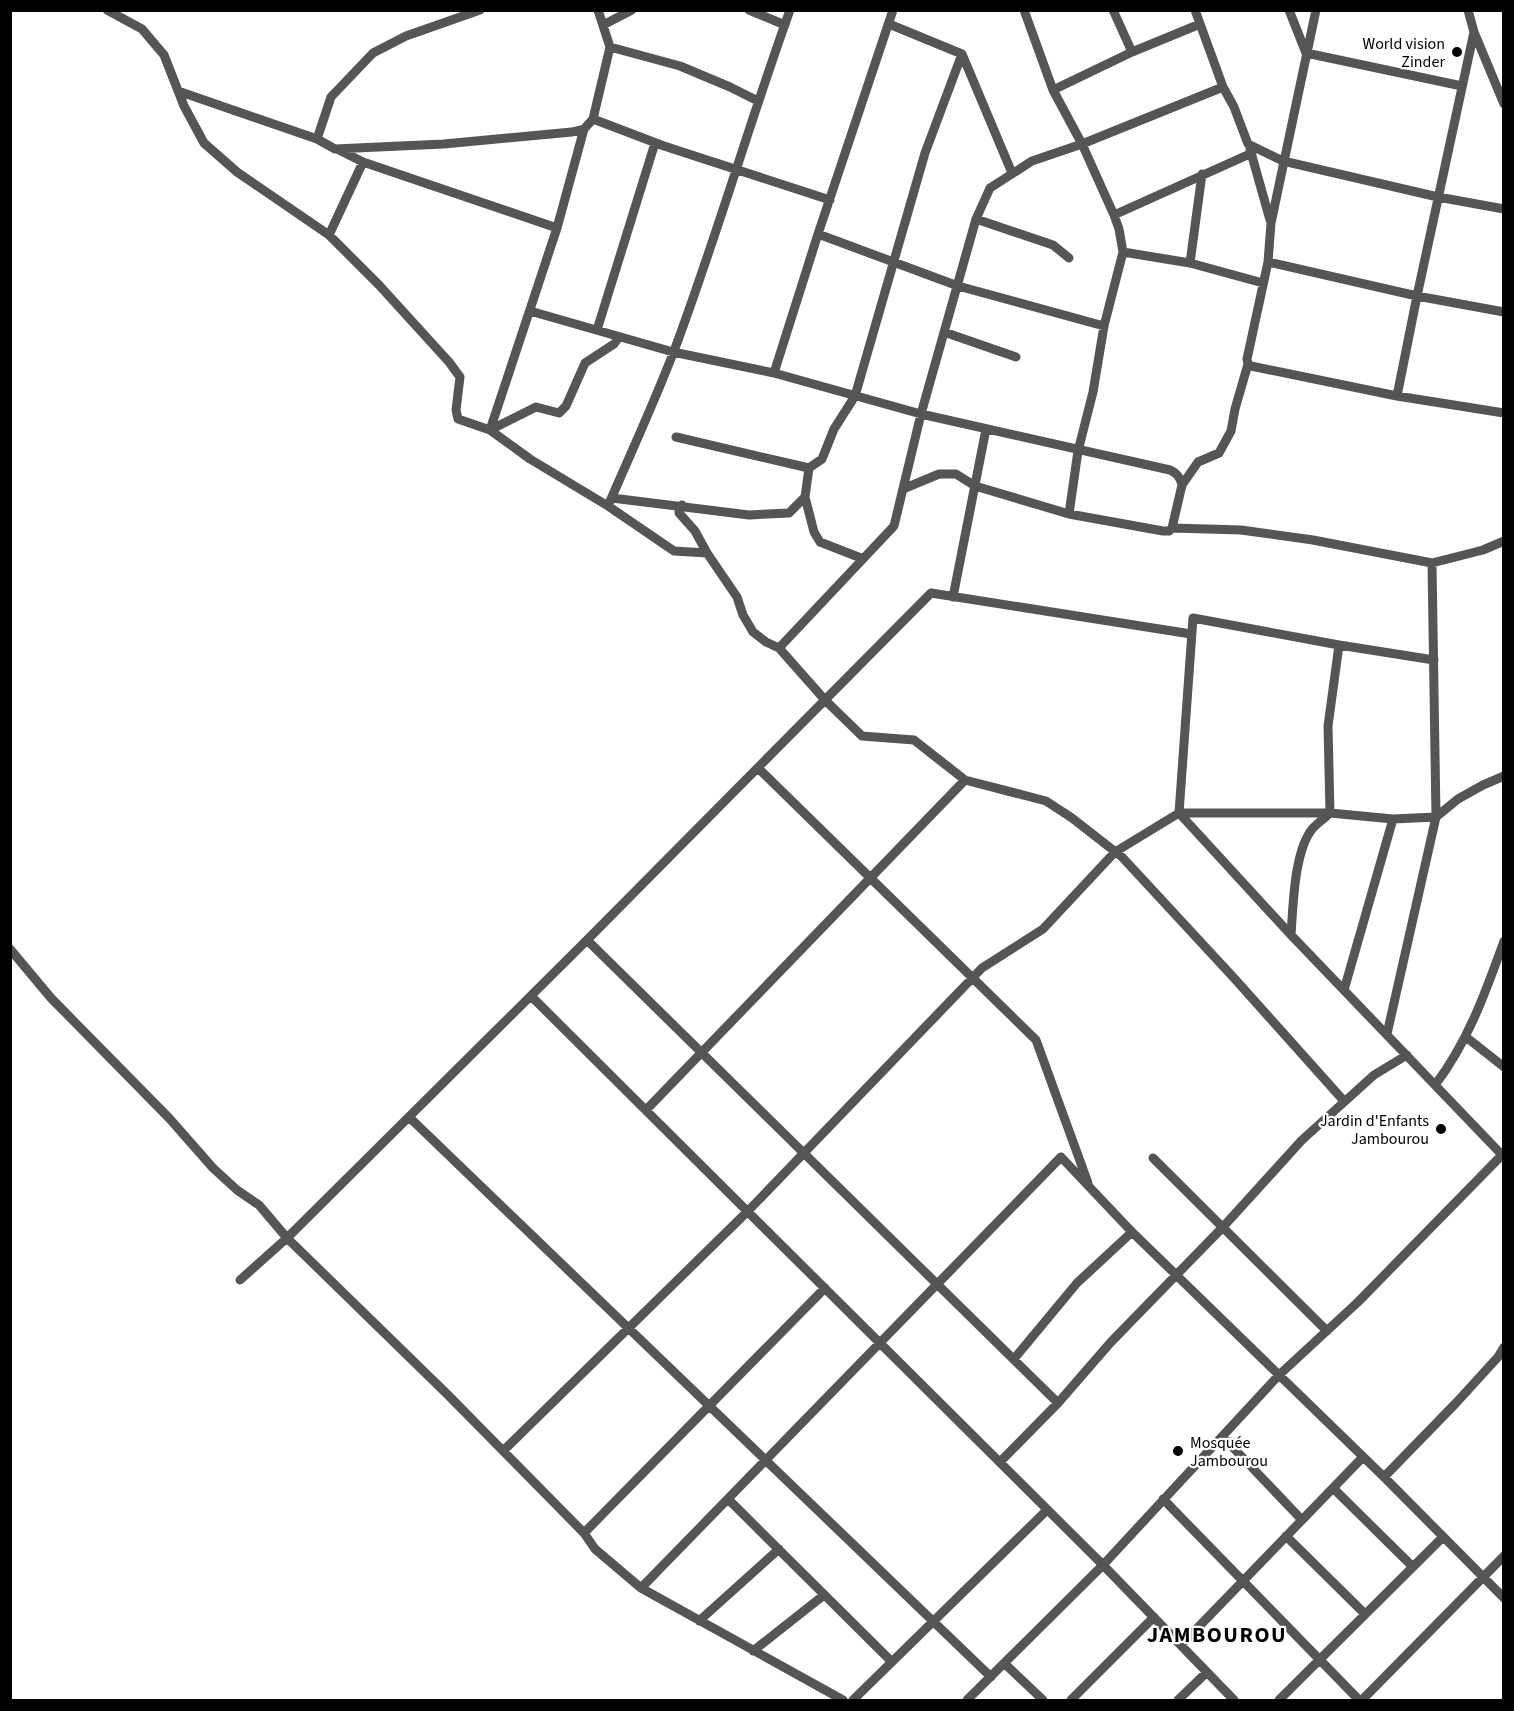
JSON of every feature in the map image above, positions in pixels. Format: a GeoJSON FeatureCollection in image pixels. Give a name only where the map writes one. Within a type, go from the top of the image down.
{"type":"FeatureCollection","features":[{"type":"Feature","properties":{"kind":"street"},"geometry":{"type":"LineString","coordinates":[[107,10],[142,29],[164,55],[178,91],[204,143],[237,172],[329,235],[379,285],[449,362],[460,377],[456,411],[458,418],[490,430],[531,459],[610,502],[674,550],[707,553]]}},
{"type":"Feature","properties":{"kind":"street"},"geometry":{"type":"LineString","coordinates":[[316,139],[331,97],[373,53],[406,36],[480,10]]}},
{"type":"Feature","properties":{"kind":"street"},"geometry":{"type":"LineString","coordinates":[[490,430],[557,228],[584,129],[593,119],[610,47],[598,10]]}},
{"type":"Feature","properties":{"kind":"street"},"geometry":{"type":"LineString","coordinates":[[603,25],[632,10]]}},
{"type":"Feature","properties":{"kind":"street"},"geometry":{"type":"LineString","coordinates":[[749,10],[785,25]]}},
{"type":"Feature","properties":{"kind":"street"},"geometry":{"type":"LineString","coordinates":[[610,502],[673,352],[738,169],[758,101],[790,10]]}},
{"type":"Feature","properties":{"kind":"street"},"geometry":{"type":"LineString","coordinates":[[774,373],[893,10]]}},
{"type":"Feature","properties":{"kind":"street"},"geometry":{"type":"LineString","coordinates":[[1024,10],[1053,90],[1082,144],[1114,215],[1123,252],[1104,326],[1093,392],[1078,451],[1069,514]]}},
{"type":"Feature","properties":{"kind":"street"},"geometry":{"type":"LineString","coordinates":[[1113,10],[1132,52]]}},
{"type":"Feature","properties":{"kind":"street"},"geometry":{"type":"LineString","coordinates":[[1195,10],[1223,87],[1234,107],[1250,149],[1271,223]]}},
{"type":"Feature","properties":{"kind":"street"},"geometry":{"type":"LineString","coordinates":[[1289,10],[1306,53]]}},
{"type":"Feature","properties":{"kind":"street"},"geometry":{"type":"LineString","coordinates":[[1172,528],[1182,485],[1193,466],[1216,455],[1232,431],[1268,262],[1271,223],[1283,160],[1316,10]]}},
{"type":"Feature","properties":{"kind":"street"},"geometry":{"type":"LineString","coordinates":[[1468,10],[1474,32],[1501,90],[1503,104]]}},
{"type":"Feature","properties":{"kind":"street"},"geometry":{"type":"LineString","coordinates":[[889,24],[962,54],[1012,173]]}},
{"type":"Feature","properties":{"kind":"street"},"geometry":{"type":"LineString","coordinates":[[1053,90],[1132,52],[1200,24]]}},
{"type":"Feature","properties":{"kind":"street"},"geometry":{"type":"LineString","coordinates":[[1397,396],[1474,32]]}},
{"type":"Feature","properties":{"kind":"street"},"geometry":{"type":"LineString","coordinates":[[610,47],[680,66],[758,101]]}},
{"type":"Feature","properties":{"kind":"street"},"geometry":{"type":"LineString","coordinates":[[1306,53],[1462,86]]}},
{"type":"Feature","properties":{"kind":"street"},"geometry":{"type":"LineString","coordinates":[[861,558],[820,542],[814,532],[805,497],[809,468],[822,459],[834,429],[855,396],[925,153],[962,54]]}},
{"type":"Feature","properties":{"kind":"street"},"geometry":{"type":"LineString","coordinates":[[778,648],[861,558],[894,526],[921,414],[976,219],[990,188],[1032,161],[1082,144],[1223,87]]}},
{"type":"Feature","properties":{"kind":"street"},"geometry":{"type":"LineString","coordinates":[[178,91],[316,139],[363,162],[557,228]]}},
{"type":"Feature","properties":{"kind":"street"},"geometry":{"type":"LineString","coordinates":[[593,119],[830,200]]}},
{"type":"Feature","properties":{"kind":"street"},"geometry":{"type":"LineString","coordinates":[[335,148],[444,144],[584,129]]}},
{"type":"Feature","properties":{"kind":"street"},"geometry":{"type":"LineString","coordinates":[[597,330],[655,142]]}},
{"type":"Feature","properties":{"kind":"street"},"geometry":{"type":"LineString","coordinates":[[1114,215],[1250,149],[1283,160],[1503,209]]}},
{"type":"Feature","properties":{"kind":"street"},"geometry":{"type":"LineString","coordinates":[[329,235],[363,162]]}},
{"type":"Feature","properties":{"kind":"street"},"geometry":{"type":"LineString","coordinates":[[1190,263],[1202,174]]}},
{"type":"Feature","properties":{"kind":"street"},"geometry":{"type":"LineString","coordinates":[[976,219],[1053,245],[1069,258]]}},
{"type":"Feature","properties":{"kind":"street"},"geometry":{"type":"LineString","coordinates":[[818,234],[958,286],[1104,326]]}},
{"type":"Feature","properties":{"kind":"street"},"geometry":{"type":"LineString","coordinates":[[1123,252],[1190,263],[1263,283]]}},
{"type":"Feature","properties":{"kind":"street"},"geometry":{"type":"LineString","coordinates":[[1268,262],[1417,296],[1503,312]]}},
{"type":"Feature","properties":{"kind":"street"},"geometry":{"type":"LineString","coordinates":[[530,311],[673,352],[774,373],[921,414],[1170,470],[1181,479],[1182,485]]}},
{"type":"Feature","properties":{"kind":"street"},"geometry":{"type":"LineString","coordinates":[[944,332],[1016,357]]}},
{"type":"Feature","properties":{"kind":"street"},"geometry":{"type":"LineString","coordinates":[[490,430],[536,407],[559,413],[566,406],[585,363],[614,344],[619,336]]}},
{"type":"Feature","properties":{"kind":"street"},"geometry":{"type":"LineString","coordinates":[[1248,364],[1397,396],[1503,413]]}},
{"type":"Feature","properties":{"kind":"street"},"geometry":{"type":"LineString","coordinates":[[953,597],[986,429]]}},
{"type":"Feature","properties":{"kind":"street"},"geometry":{"type":"LineString","coordinates":[[676,436],[809,468]]}},
{"type":"Feature","properties":{"kind":"street"},"geometry":{"type":"LineString","coordinates":[[903,489],[939,474],[956,474],[975,486],[1069,514],[1162,531],[1169,531],[1172,528],[1251,531],[1313,540],[1432,563],[1483,550],[1503,541]]}},
{"type":"Feature","properties":{"kind":"street"},"geometry":{"type":"LineString","coordinates":[[610,502],[682,505],[749,515],[789,513],[805,497]]}},
{"type":"Feature","properties":{"kind":"street"},"geometry":{"type":"LineString","coordinates":[[682,505],[679,508],[680,513],[696,531],[707,553],[737,597],[743,615],[753,632],[778,648],[825,700],[862,736],[914,740],[964,780],[1046,801],[1115,852],[1234,978],[1344,1101]]}},
{"type":"Feature","properties":{"kind":"street"},"geometry":{"type":"LineString","coordinates":[[1387,1034],[1436,817],[1432,563]]}},
{"type":"Feature","properties":{"kind":"street"},"geometry":{"type":"LineString","coordinates":[[240,1280],[287,1238],[531,996],[931,593],[1191,634]]}},
{"type":"Feature","properties":{"kind":"street"},"geometry":{"type":"LineString","coordinates":[[967,1701],[1103,1565],[1279,1375],[1358,1302],[1502,1156],[1291,935],[1179,813],[1193,618],[1434,660]]}},
{"type":"Feature","properties":{"kind":"street"},"geometry":{"type":"LineString","coordinates":[[1291,935],[1294,894],[1303,847],[1310,831],[1330,813],[1328,726],[1339,645]]}},
{"type":"Feature","properties":{"kind":"street"},"geometry":{"type":"LineString","coordinates":[[758,768],[1036,1040],[1089,1185]]}},
{"type":"Feature","properties":{"kind":"street"},"geometry":{"type":"LineString","coordinates":[[503,1451],[748,1211],[982,968],[1043,929],[1115,852],[1179,813],[1330,813],[1393,819],[1436,817],[1458,799],[1503,776]]}},
{"type":"Feature","properties":{"kind":"street"},"geometry":{"type":"LineString","coordinates":[[646,1110],[964,780]]}},
{"type":"Feature","properties":{"kind":"street"},"geometry":{"type":"LineString","coordinates":[[1344,990],[1393,819]]}},
{"type":"Feature","properties":{"kind":"street"},"geometry":{"type":"LineString","coordinates":[[587,940],[1058,1403]]}},
{"type":"Feature","properties":{"kind":"street"},"geometry":{"type":"LineString","coordinates":[[1436,1085],[1452,1064],[1466,1037],[1485,993],[1503,941]]}},
{"type":"Feature","properties":{"kind":"street"},"geometry":{"type":"LineString","coordinates":[[10,950],[51,999],[169,1118],[213,1168],[237,1190],[259,1205],[287,1238],[503,1451],[584,1533],[596,1549],[641,1587],[843,1701]]}},
{"type":"Feature","properties":{"kind":"street"},"geometry":{"type":"LineString","coordinates":[[531,996],[1103,1565],[1234,1701]]}},
{"type":"Feature","properties":{"kind":"street"},"geometry":{"type":"LineString","coordinates":[[1466,1037],[1503,1067]]}},
{"type":"Feature","properties":{"kind":"street"},"geometry":{"type":"LineString","coordinates":[[1000,1462],[1058,1403],[1111,1342],[1177,1276],[1302,1140],[1374,1075],[1407,1055]]}},
{"type":"Feature","properties":{"kind":"street"},"geometry":{"type":"LineString","coordinates":[[408,1118],[991,1677]]}},
{"type":"Feature","properties":{"kind":"street"},"geometry":{"type":"LineString","coordinates":[[641,1587],[1061,1157],[1132,1232],[1384,1477],[1503,1598]]}},
{"type":"Feature","properties":{"kind":"street"},"geometry":{"type":"LineString","coordinates":[[1153,1158],[1327,1331]]}},
{"type":"Feature","properties":{"kind":"street"},"geometry":{"type":"LineString","coordinates":[[1014,1359],[1077,1283],[1132,1232]]}},
{"type":"Feature","properties":{"kind":"street"},"geometry":{"type":"LineString","coordinates":[[584,1533],[825,1288]]}},
{"type":"Feature","properties":{"kind":"street"},"geometry":{"type":"LineString","coordinates":[[1384,1477],[1498,1357],[1503,1347]]}},
{"type":"Feature","properties":{"kind":"street"},"geometry":{"type":"LineString","coordinates":[[1222,1437],[1302,1520]]}},
{"type":"Feature","properties":{"kind":"street"},"geometry":{"type":"LineString","coordinates":[[1181,1645],[1363,1457]]}},
{"type":"Feature","properties":{"kind":"street"},"geometry":{"type":"LineString","coordinates":[[1333,1488],[1413,1567]]}},
{"type":"Feature","properties":{"kind":"street"},"geometry":{"type":"LineString","coordinates":[[728,1499],[892,1662]]}},
{"type":"Feature","properties":{"kind":"street"},"geometry":{"type":"LineString","coordinates":[[1163,1499],[1360,1701],[1503,1556]]}},
{"type":"Feature","properties":{"kind":"street"},"geometry":{"type":"LineString","coordinates":[[853,1701],[1047,1510]]}},
{"type":"Feature","properties":{"kind":"street"},"geometry":{"type":"LineString","coordinates":[[1286,1536],[1365,1614]]}},
{"type":"Feature","properties":{"kind":"street"},"geometry":{"type":"LineString","coordinates":[[1279,1701],[1442,1538]]}},
{"type":"Feature","properties":{"kind":"street"},"geometry":{"type":"LineString","coordinates":[[699,1621],[779,1550]]}},
{"type":"Feature","properties":{"kind":"street"},"geometry":{"type":"LineString","coordinates":[[753,1651],[824,1595]]}},
{"type":"Feature","properties":{"kind":"street"},"geometry":{"type":"LineString","coordinates":[[1071,1701],[1154,1617]]}},
{"type":"Feature","properties":{"kind":"street"},"geometry":{"type":"LineString","coordinates":[[1005,1664],[1042,1701]]}},
{"type":"Feature","properties":{"kind":"street"},"geometry":{"type":"LineString","coordinates":[[1178,1701],[1207,1672]]}},
{"type":"Feature","properties":{"kind":"place","name":"World vision Zinder"},"geometry":{"type":"Point","coordinates":[1457,52]}},
{"type":"Feature","properties":{"kind":"place","name":"Jardin d'Enfants Jambourou"},"geometry":{"type":"Point","coordinates":[1441,1129]}},
{"type":"Feature","properties":{"kind":"place","name":"Mosquée Jambourou"},"geometry":{"type":"Point","coordinates":[1178,1451]}},
{"type":"Feature","properties":{"kind":"district","name":"JAMBOUROU"},"geometry":{"type":"Point","coordinates":[1217,1634]}}]}
